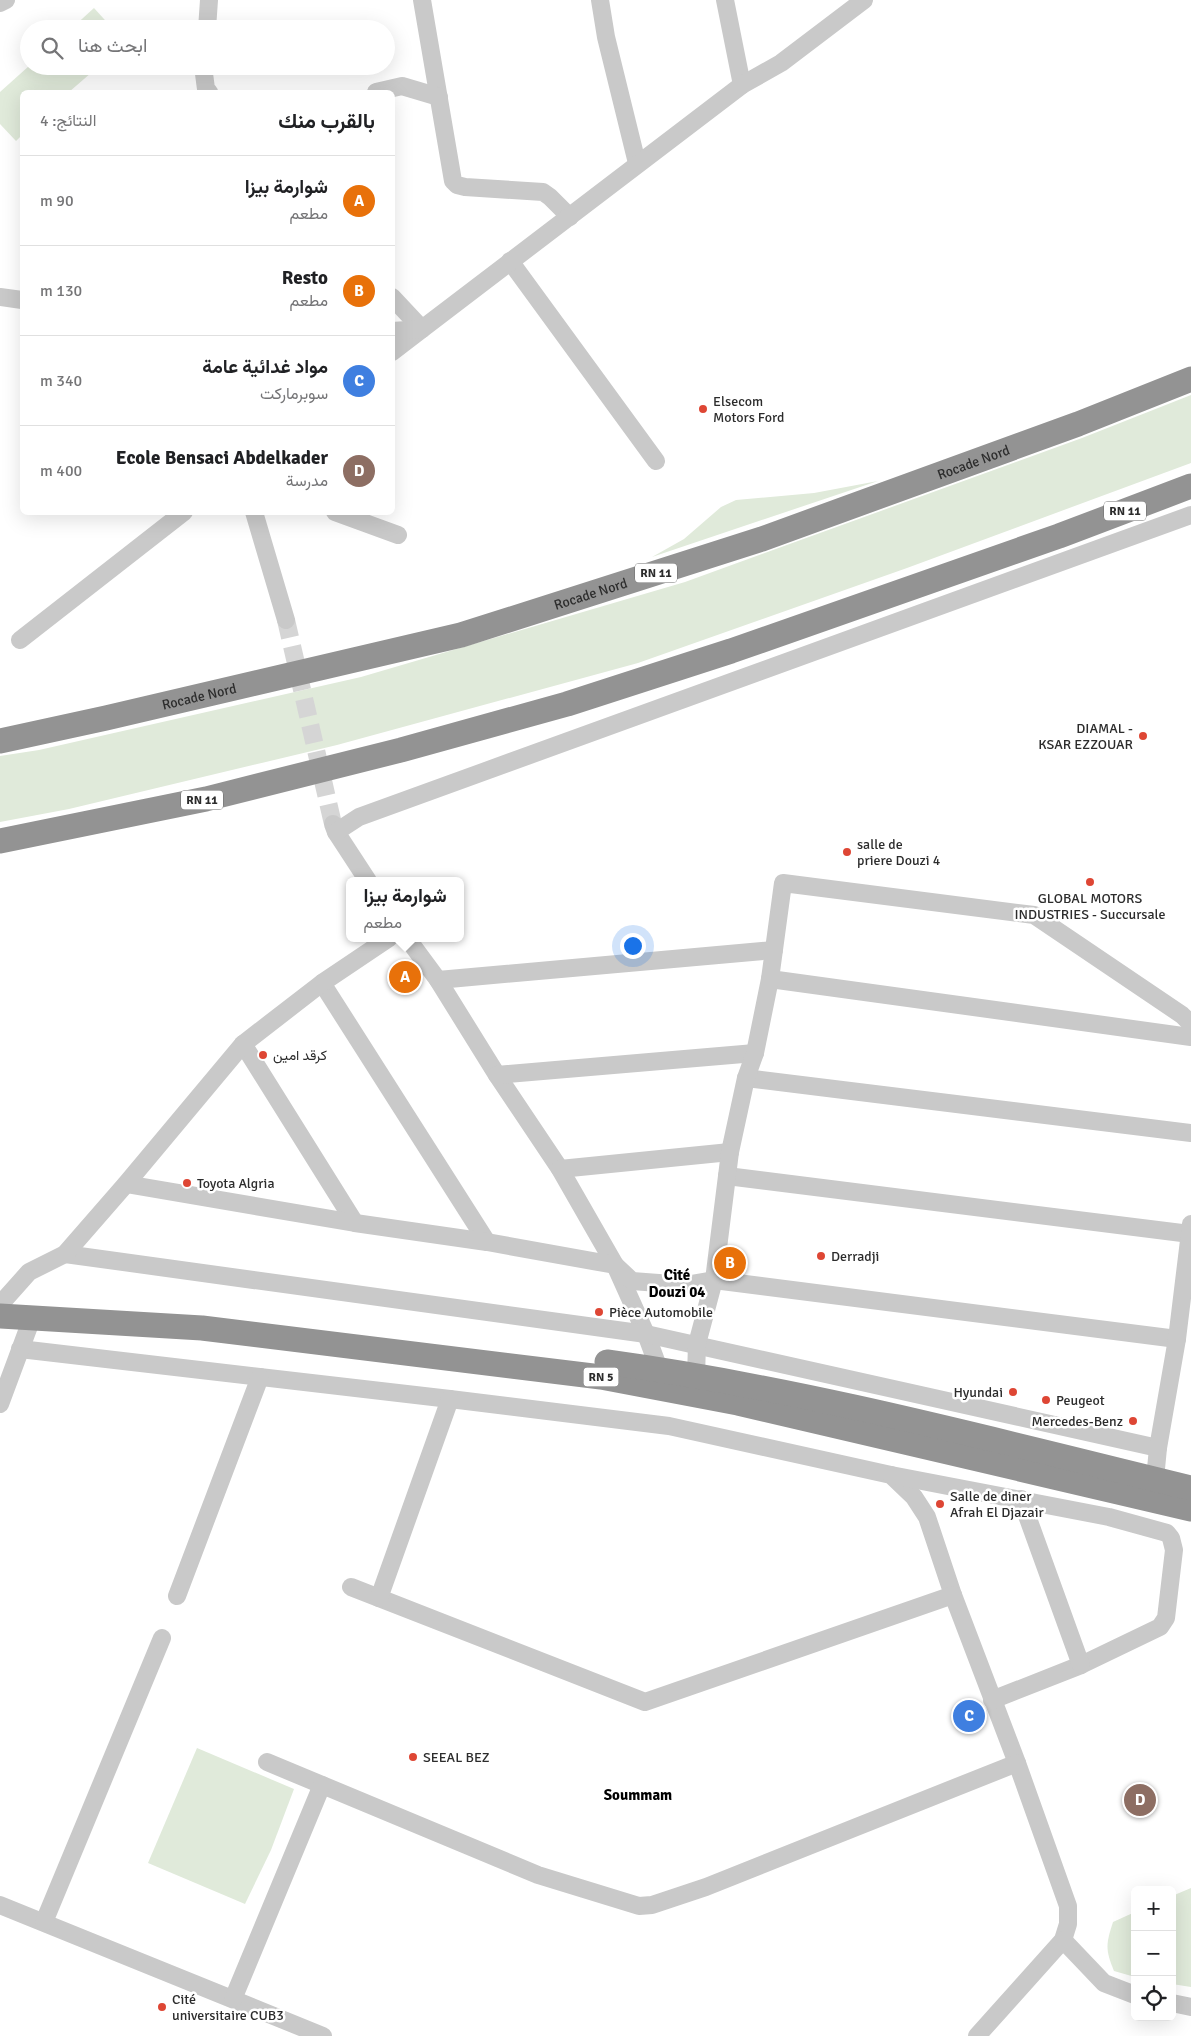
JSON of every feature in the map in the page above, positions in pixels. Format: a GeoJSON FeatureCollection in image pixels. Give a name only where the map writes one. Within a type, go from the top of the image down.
{"type":"FeatureCollection","features":[{"type":"Feature","properties":{"kind":"highway","name":"Rocade Nord"},"geometry":{"type":"LineString","coordinates":[[0,741],[461,635],[762,539],[1078,424],[1191,379]]}},
{"type":"Feature","properties":{"kind":"highway","name":"RN 11"},"geometry":{"type":"LineString","coordinates":[[0,841],[206,799],[401,750],[567,704],[750,645],[1059,536],[1191,486]]}},
{"type":"Feature","properties":{"kind":"highway","name":"RN 5"},"geometry":{"type":"LineString","coordinates":[[2,1305],[32,1318],[202,1328],[601,1377],[738,1403],[1191,1509]]}},
{"type":"Feature","properties":{"kind":"highway","name":"RN 5"},"geometry":{"type":"LineString","coordinates":[[2,1305],[439,1339],[659,1369],[797,1394],[1191,1488]]}},
{"type":"Feature","properties":{"kind":"street"},"geometry":{"type":"LineString","coordinates":[[0,2],[6,0]]}},
{"type":"Feature","properties":{"kind":"street"},"geometry":{"type":"LineString","coordinates":[[208,20],[209,0]]}},
{"type":"Feature","properties":{"kind":"street"},"geometry":{"type":"LineString","coordinates":[[422,0],[453,181],[457,185],[466,187],[543,192],[570,217]]}},
{"type":"Feature","properties":{"kind":"street"},"geometry":{"type":"LineString","coordinates":[[600,0],[606,37],[637,163]]}},
{"type":"Feature","properties":{"kind":"street"},"geometry":{"type":"LineString","coordinates":[[725,0],[742,85]]}},
{"type":"Feature","properties":{"kind":"street"},"geometry":{"type":"LineString","coordinates":[[395,350],[570,217],[637,163],[742,85],[781,63],[864,0]]}},
{"type":"Feature","properties":{"kind":"street"},"geometry":{"type":"LineString","coordinates":[[204,75],[207,90]]}},
{"type":"Feature","properties":{"kind":"street"},"geometry":{"type":"LineString","coordinates":[[385,90],[402,86],[438,97]]}},
{"type":"Feature","properties":{"kind":"street"},"geometry":{"type":"LineString","coordinates":[[510,261],[656,461]]}},
{"type":"Feature","properties":{"kind":"street"},"geometry":{"type":"LineString","coordinates":[[10,299],[20,288]]}},
{"type":"Feature","properties":{"kind":"street"},"geometry":{"type":"LineString","coordinates":[[395,300],[422,330]]}},
{"type":"Feature","properties":{"kind":"street"},"geometry":{"type":"LineString","coordinates":[[395,331],[422,330]]}},
{"type":"Feature","properties":{"kind":"street"},"geometry":{"type":"LineString","coordinates":[[20,640],[180,515]]}},
{"type":"Feature","properties":{"kind":"street"},"geometry":{"type":"LineString","coordinates":[[255,515],[286,620]]}},
{"type":"Feature","properties":{"kind":"street"},"geometry":{"type":"LineString","coordinates":[[343,515],[398,535]]}},
{"type":"Feature","properties":{"kind":"street"},"geometry":{"type":"LineString","coordinates":[[366,877],[335,828],[360,817],[1191,515]]}},
{"type":"Feature","properties":{"kind":"street"},"geometry":{"type":"LineString","coordinates":[[696,1376],[697,1344],[714,1280],[730,1152],[746,1078],[755,1053],[770,979],[783,883],[1034,915],[1182,1015],[1191,1024]]}},
{"type":"Feature","properties":{"kind":"street"},"geometry":{"type":"LineString","coordinates":[[2,1305],[29,1272],[65,1254],[243,1044],[322,983],[383,942]]}},
{"type":"Feature","properties":{"kind":"street"},"geometry":{"type":"LineString","coordinates":[[410,942],[438,980],[497,1075],[560,1169],[615,1265],[646,1334],[659,1369]]}},
{"type":"Feature","properties":{"kind":"street"},"geometry":{"type":"LineString","coordinates":[[438,980],[774,950]]}},
{"type":"Feature","properties":{"kind":"street"},"geometry":{"type":"LineString","coordinates":[[770,979],[1191,1037]]}},
{"type":"Feature","properties":{"kind":"street"},"geometry":{"type":"LineString","coordinates":[[322,983],[487,1242]]}},
{"type":"Feature","properties":{"kind":"street"},"geometry":{"type":"LineString","coordinates":[[243,1044],[355,1222]]}},
{"type":"Feature","properties":{"kind":"street"},"geometry":{"type":"LineString","coordinates":[[497,1075],[755,1053]]}},
{"type":"Feature","properties":{"kind":"street"},"geometry":{"type":"LineString","coordinates":[[746,1078],[1191,1133]]}},
{"type":"Feature","properties":{"kind":"street"},"geometry":{"type":"LineString","coordinates":[[560,1169],[730,1152]]}},
{"type":"Feature","properties":{"kind":"street"},"geometry":{"type":"LineString","coordinates":[[727,1176],[1190,1229],[1177,1338],[1158,1448],[1155,1479]]}},
{"type":"Feature","properties":{"kind":"street"},"geometry":{"type":"LineString","coordinates":[[126,1184],[487,1242],[615,1265],[632,1281],[685,1285],[714,1280],[1177,1338]]}},
{"type":"Feature","properties":{"kind":"street"},"geometry":{"type":"LineString","coordinates":[[65,1254],[646,1334],[1158,1448]]}},
{"type":"Feature","properties":{"kind":"street"},"geometry":{"type":"LineString","coordinates":[[0,1404],[32,1318]]}},
{"type":"Feature","properties":{"kind":"street"},"geometry":{"type":"LineString","coordinates":[[20,1350],[450,1398],[668,1426],[891,1475],[1109,1517],[1167,1533],[1171,1538],[1174,1550],[1166,1618],[1160,1627],[1081,1665],[992,1700]]}},
{"type":"Feature","properties":{"kind":"street"},"geometry":{"type":"LineString","coordinates":[[177,1596],[260,1377]]}},
{"type":"Feature","properties":{"kind":"street"},"geometry":{"type":"LineString","coordinates":[[379,1598],[450,1398]]}},
{"type":"Feature","properties":{"kind":"street"},"geometry":{"type":"LineString","coordinates":[[891,1475],[914,1497],[927,1517],[952,1595],[1017,1763],[1068,1906],[1068,1924],[1063,1940],[977,2036]]}},
{"type":"Feature","properties":{"kind":"street"},"geometry":{"type":"LineString","coordinates":[[1109,1517],[1118,1492]]}},
{"type":"Feature","properties":{"kind":"street"},"geometry":{"type":"LineString","coordinates":[[1022,1499],[1081,1665]]}},
{"type":"Feature","properties":{"kind":"street"},"geometry":{"type":"LineString","coordinates":[[351,1587],[645,1702],[952,1595]]}},
{"type":"Feature","properties":{"kind":"street"},"geometry":{"type":"LineString","coordinates":[[44,1922],[162,1638]]}},
{"type":"Feature","properties":{"kind":"street"},"geometry":{"type":"LineString","coordinates":[[267,1762],[538,1875],[639,1906],[652,1905],[706,1887],[1017,1763]]}},
{"type":"Feature","properties":{"kind":"street"},"geometry":{"type":"LineString","coordinates":[[233,1999],[322,1785]]}},
{"type":"Feature","properties":{"kind":"street"},"geometry":{"type":"LineString","coordinates":[[0,1905],[323,2036]]}},
{"type":"Feature","properties":{"kind":"street"},"geometry":{"type":"LineString","coordinates":[[1063,1940],[1104,1983],[1131,1993]]}},
{"type":"Feature","properties":{"kind":"street"},"geometry":{"type":"LineString","coordinates":[[1176,2004],[1191,2007]]}},
{"type":"Feature","properties":{"kind":"green space"},"geometry":{"type":"Polygon","coordinates":[[[94,8],[105,20],[81,20],[94,8]]]}},
{"type":"Feature","properties":{"kind":"green space"},"geometry":{"type":"Polygon","coordinates":[[[20,74],[89,75],[71,90],[20,90],[20,137],[16,141],[0,124],[0,92],[20,74]]]}},
{"type":"Feature","properties":{"kind":"green space"},"geometry":{"type":"Polygon","coordinates":[[[1191,395],[1191,463],[907,568],[638,663],[337,745],[69,809],[0,822],[0,756],[39,750],[361,677],[685,582],[1082,438],[1191,395]]]}},
{"type":"Feature","properties":{"kind":"green space"},"geometry":{"type":"Polygon","coordinates":[[[878,481],[652,557],[684,539],[721,507],[736,500],[814,493],[878,481]]]}},
{"type":"Feature","properties":{"kind":"green space"},"geometry":{"type":"Polygon","coordinates":[[[197,1748],[294,1789],[271,1850],[245,1904],[148,1863],[197,1748]]]}},
{"type":"Feature","properties":{"kind":"green space"},"geometry":{"type":"Polygon","coordinates":[[[1191,1888],[1191,1987],[1176,1985],[1176,1894],[1191,1888]]]}},
{"type":"Feature","properties":{"kind":"green space"},"geometry":{"type":"Polygon","coordinates":[[[1131,1914],[1131,1976],[1114,1971],[1109,1957],[1107,1946],[1113,1922],[1131,1914]]]}},
{"type":"Feature","properties":{"kind":"tunnel"},"geometry":{"type":"LineString","coordinates":[[286,620],[333,824]]}},
{"type":"Feature","properties":{"kind":"place","name":"Elsecom Motors Ford"},"geometry":{"type":"Point","coordinates":[703,409]}},
{"type":"Feature","properties":{"kind":"place","name":"DIAMAL - KSAR EZZOUAR"},"geometry":{"type":"Point","coordinates":[1143,736]}},
{"type":"Feature","properties":{"kind":"place","name":"salle de priere Douzi 4"},"geometry":{"type":"Point","coordinates":[847,852]}},
{"type":"Feature","properties":{"kind":"place","name":"GLOBAL MOTORS INDUSTRIES - Succursale"},"geometry":{"type":"Point","coordinates":[1090,882]}},
{"type":"Feature","properties":{"kind":"place","name":"شوارمة بيزا"},"geometry":{"type":"Point","coordinates":[405,977]}},
{"type":"Feature","properties":{"kind":"place","name":"كرقد امين"},"geometry":{"type":"Point","coordinates":[263,1055]}},
{"type":"Feature","properties":{"kind":"place","name":"Toyota Algria"},"geometry":{"type":"Point","coordinates":[187,1183]}},
{"type":"Feature","properties":{"kind":"place","name":"Derradji"},"geometry":{"type":"Point","coordinates":[821,1256]}},
{"type":"Feature","properties":{"kind":"place","name":"Resto"},"geometry":{"type":"Point","coordinates":[730,1263]}},
{"type":"Feature","properties":{"kind":"place","name":"Pièce Automobile"},"geometry":{"type":"Point","coordinates":[599,1312]}},
{"type":"Feature","properties":{"kind":"place","name":"Hyundai"},"geometry":{"type":"Point","coordinates":[1013,1392]}},
{"type":"Feature","properties":{"kind":"place","name":"Peugeot"},"geometry":{"type":"Point","coordinates":[1046,1400]}},
{"type":"Feature","properties":{"kind":"place","name":"Mercedes-Benz"},"geometry":{"type":"Point","coordinates":[1133,1421]}},
{"type":"Feature","properties":{"kind":"place","name":"Salle de diner Afrah El Djazair"},"geometry":{"type":"Point","coordinates":[940,1504]}},
{"type":"Feature","properties":{"kind":"place","name":"مواد غدائية عامة"},"geometry":{"type":"Point","coordinates":[969,1716]}},
{"type":"Feature","properties":{"kind":"place","name":"SEEAL BEZ"},"geometry":{"type":"Point","coordinates":[413,1757]}},
{"type":"Feature","properties":{"kind":"place","name":"Ecole Bensaci Abdelkader"},"geometry":{"type":"Point","coordinates":[1140,1800]}},
{"type":"Feature","properties":{"kind":"place","name":"Cité universitaire CUB3"},"geometry":{"type":"Point","coordinates":[162,2007]}},
{"type":"Feature","properties":{"kind":"district","name":"Cité Douzi 04"},"geometry":{"type":"Point","coordinates":[677,1284]}},
{"type":"Feature","properties":{"kind":"district","name":"Soummam"},"geometry":{"type":"Point","coordinates":[638,1795]}}]}
